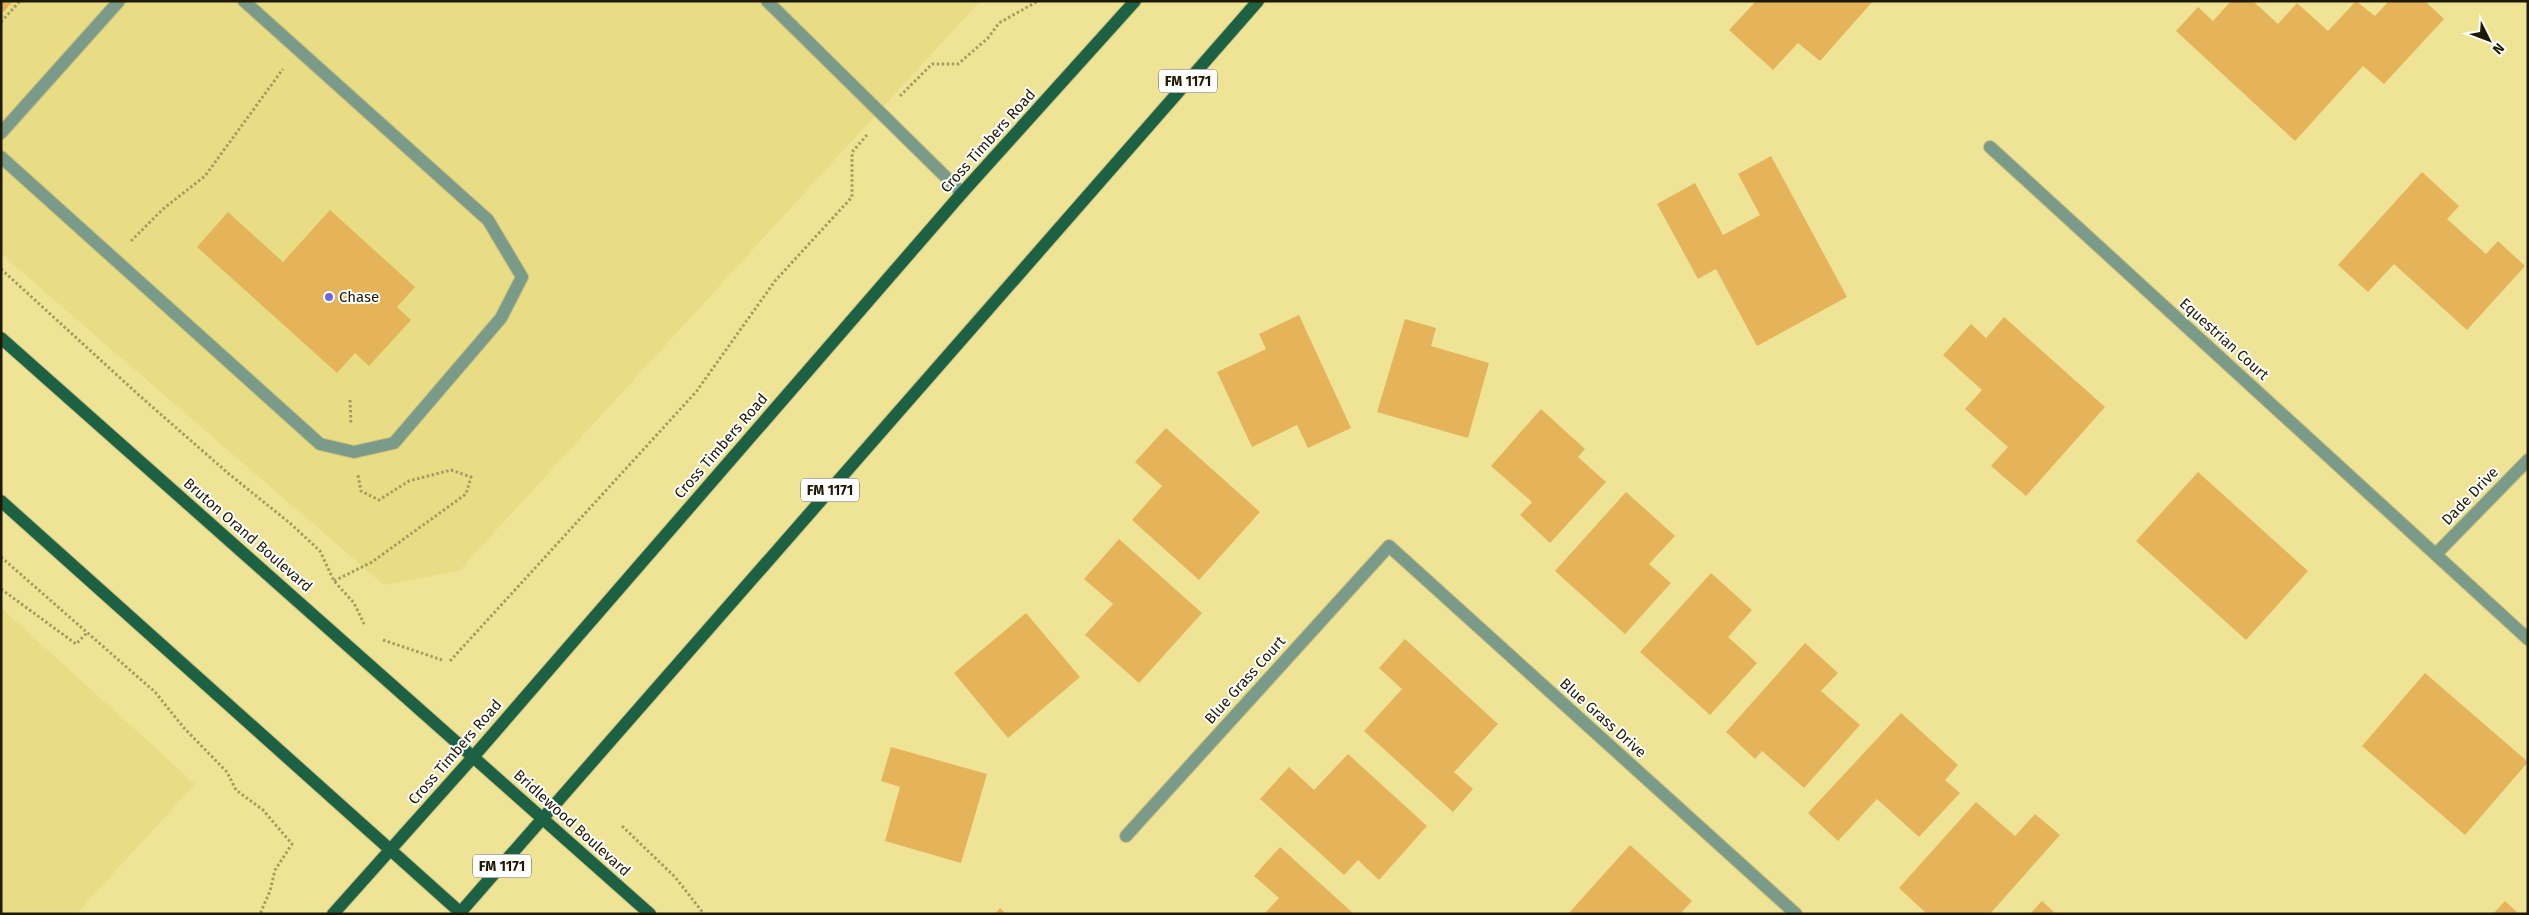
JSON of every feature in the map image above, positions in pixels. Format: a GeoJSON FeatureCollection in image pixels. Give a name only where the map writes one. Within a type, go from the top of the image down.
{"type":"FeatureCollection","features":[{"type":"Feature","properties":{"kind":"main road","name":"Cross Timbers Road"},"geometry":{"type":"LineString","coordinates":[[333,914],[474,756],[962,193],[1135,1]]}},
{"type":"Feature","properties":{"kind":"main road","name":"FM 1171"},"geometry":{"type":"LineString","coordinates":[[461,913],[1025,265],[1258,1]]}},
{"type":"Feature","properties":{"kind":"main road","name":"Bruton Orand Boulevard"},"geometry":{"type":"LineString","coordinates":[[1,338],[474,756]]}},
{"type":"Feature","properties":{"kind":"main road"},"geometry":{"type":"LineString","coordinates":[[1,500],[391,848],[461,913]]}},
{"type":"Feature","properties":{"kind":"main road","name":"Bridlewood Boulevard"},"geometry":{"type":"LineString","coordinates":[[474,756],[650,914]]}},
{"type":"Feature","properties":{"kind":"street"},"geometry":{"type":"LineString","coordinates":[[1,133],[119,1]]}},
{"type":"Feature","properties":{"kind":"street"},"geometry":{"type":"LineString","coordinates":[[1,157],[320,444],[354,452],[394,443],[501,318],[522,276],[488,220],[244,1]]}},
{"type":"Feature","properties":{"kind":"street"},"geometry":{"type":"LineString","coordinates":[[768,1],[962,193]]}},
{"type":"Feature","properties":{"kind":"street","name":"Equestrian Court"},"geometry":{"type":"LineString","coordinates":[[1990,147],[2528,639]]}},
{"type":"Feature","properties":{"kind":"street","name":"Dade Drive"},"geometry":{"type":"LineString","coordinates":[[2436,554],[2528,460]]}},
{"type":"Feature","properties":{"kind":"street","name":"Blue Grass Court"},"geometry":{"type":"LineString","coordinates":[[1126,836],[1389,546]]}},
{"type":"Feature","properties":{"kind":"street","name":"Blue Grass Drive"},"geometry":{"type":"LineString","coordinates":[[1389,546],[1796,914]]}},
{"type":"Feature","properties":{"kind":"path"},"geometry":{"type":"LineString","coordinates":[[1,22],[20,1]]}},
{"type":"Feature","properties":{"kind":"path"},"geometry":{"type":"LineString","coordinates":[[450,661],[696,392],[775,281],[852,197],[852,152],[910,84],[932,64],[958,64],[988,38],[999,23],[1038,1]]}},
{"type":"Feature","properties":{"kind":"path"},"geometry":{"type":"LineString","coordinates":[[113,258],[164,208],[205,176],[274,77],[299,51]]}},
{"type":"Feature","properties":{"kind":"path"},"geometry":{"type":"LineString","coordinates":[[1,269],[222,468],[291,524],[320,551],[334,581],[354,603],[365,627]]}},
{"type":"Feature","properties":{"kind":"path"},"geometry":{"type":"LineString","coordinates":[[334,581],[372,562],[466,494],[471,477],[451,470],[409,481],[378,500],[361,490],[354,452],[350,400]]}},
{"type":"Feature","properties":{"kind":"path"},"geometry":{"type":"LineString","coordinates":[[1,557],[155,692],[184,728],[227,772],[236,790],[264,810],[292,844],[275,870],[270,891],[260,914]]}},
{"type":"Feature","properties":{"kind":"path"},"geometry":{"type":"LineString","coordinates":[[1,589],[76,644],[87,633]]}},
{"type":"Feature","properties":{"kind":"path"},"geometry":{"type":"LineString","coordinates":[[381,639],[442,660]]}},
{"type":"Feature","properties":{"kind":"path"},"geometry":{"type":"LineString","coordinates":[[622,826],[675,877],[704,914]]}},
{"type":"Feature","properties":{"kind":"shaded area"},"geometry":{"type":"Polygon","coordinates":[[[1,1],[980,1],[459,571],[384,585],[1,254],[1,1]]]}},
{"type":"Feature","properties":{"kind":"shaded area"},"geometry":{"type":"Polygon","coordinates":[[[1,608],[195,784],[76,914],[1,914],[1,608]]]}},
{"type":"Feature","properties":{"kind":"building"},"geometry":{"type":"Polygon","coordinates":[[[1,1],[13,1],[1,15],[1,1]]]}},
{"type":"Feature","properties":{"kind":"building"},"geometry":{"type":"Polygon","coordinates":[[[1756,1],[1873,1],[1820,61],[1798,43],[1773,70],[1729,30],[1756,1]]]}},
{"type":"Feature","properties":{"kind":"building"},"geometry":{"type":"Polygon","coordinates":[[[2231,1],[2253,1],[2278,24],[2297,3],[2328,31],[2356,1],[2375,16],[2389,1],[2425,1],[2444,19],[2384,84],[2363,66],[2295,141],[2176,31],[2198,7],[2213,21],[2231,1]]]}},
{"type":"Feature","properties":{"kind":"building"},"geometry":{"type":"Polygon","coordinates":[[[1771,156],[1847,297],[1757,346],[1716,269],[1698,279],[1657,204],[1695,183],[1723,235],[1760,215],[1738,174],[1771,156]]]}},
{"type":"Feature","properties":{"kind":"building"},"geometry":{"type":"Polygon","coordinates":[[[2422,172],[2459,206],[2447,219],[2486,254],[2498,241],[2525,266],[2467,330],[2394,264],[2368,292],[2338,265],[2422,172]]]}},
{"type":"Feature","properties":{"kind":"building","name":"Chase"},"geometry":{"type":"Polygon","coordinates":[[[330,210],[415,287],[397,307],[411,320],[369,366],[355,353],[337,373],[197,247],[228,212],[283,262],[330,210]]]}},
{"type":"Feature","properties":{"kind":"building"},"geometry":{"type":"Polygon","coordinates":[[[1299,315],[1351,428],[1308,448],[1297,425],[1252,447],[1217,372],[1266,349],[1259,334],[1299,315]]]}},
{"type":"Feature","properties":{"kind":"building"},"geometry":{"type":"Polygon","coordinates":[[[2004,317],[2105,407],[2026,496],[1991,466],[2008,447],[1965,409],[1982,390],[1943,355],[1971,324],[1986,338],[2004,317]]]}},
{"type":"Feature","properties":{"kind":"building"},"geometry":{"type":"Polygon","coordinates":[[[1405,319],[1436,328],[1431,346],[1489,363],[1468,438],[1377,412],[1405,319]]]}},
{"type":"Feature","properties":{"kind":"building"},"geometry":{"type":"Polygon","coordinates":[[[1541,409],[1585,449],[1578,457],[1606,482],[1550,543],[1520,515],[1532,502],[1491,466],[1541,409]]]}},
{"type":"Feature","properties":{"kind":"building"},"geometry":{"type":"Polygon","coordinates":[[[1166,428],[1260,512],[1199,580],[1132,520],[1162,486],[1135,462],[1166,428]]]}},
{"type":"Feature","properties":{"kind":"building"},"geometry":{"type":"Polygon","coordinates":[[[2198,472],[2308,571],[2246,640],[2136,541],[2198,472]]]}},
{"type":"Feature","properties":{"kind":"building"},"geometry":{"type":"Polygon","coordinates":[[[1626,492],[1675,536],[1649,564],[1671,583],[1625,634],[1555,571],[1626,492]]]}},
{"type":"Feature","properties":{"kind":"building"},"geometry":{"type":"Polygon","coordinates":[[[1119,539],[1202,613],[1139,683],[1085,635],[1113,604],[1084,579],[1119,539]]]}},
{"type":"Feature","properties":{"kind":"building"},"geometry":{"type":"Polygon","coordinates":[[[1711,573],[1752,610],[1728,637],[1757,663],[1710,715],[1640,652],[1711,573]]]}},
{"type":"Feature","properties":{"kind":"building"},"geometry":{"type":"Polygon","coordinates":[[[1026,613],[1080,677],[1008,738],[954,673],[1026,613]]]}},
{"type":"Feature","properties":{"kind":"building"},"geometry":{"type":"Polygon","coordinates":[[[1405,639],[1498,724],[1454,772],[1473,789],[1453,812],[1364,731],[1402,689],[1379,668],[1405,639]]]}},
{"type":"Feature","properties":{"kind":"building"},"geometry":{"type":"Polygon","coordinates":[[[1805,643],[1838,673],[1821,691],[1860,725],[1804,788],[1762,751],[1755,759],[1726,732],[1805,643]]]}},
{"type":"Feature","properties":{"kind":"building"},"geometry":{"type":"Polygon","coordinates":[[[2425,673],[2528,762],[2465,835],[2362,746],[2425,673]]]}},
{"type":"Feature","properties":{"kind":"building"},"geometry":{"type":"Polygon","coordinates":[[[1901,713],[1958,765],[1945,780],[1960,793],[1919,837],[1877,799],[1838,841],[1808,813],[1901,713]]]}},
{"type":"Feature","properties":{"kind":"building"},"geometry":{"type":"Polygon","coordinates":[[[891,747],[987,774],[961,863],[885,841],[900,787],[881,781],[891,747]]]}},
{"type":"Feature","properties":{"kind":"building"},"geometry":{"type":"Polygon","coordinates":[[[1348,754],[1427,826],[1379,880],[1358,860],[1344,875],[1260,799],[1289,767],[1314,790],[1348,754]]]}},
{"type":"Feature","properties":{"kind":"building"},"geometry":{"type":"Polygon","coordinates":[[[1976,802],[2015,836],[2035,814],[2060,835],[1990,914],[1927,914],[1899,888],[1976,802]]]}},
{"type":"Feature","properties":{"kind":"building"},"geometry":{"type":"Polygon","coordinates":[[[1630,845],[1692,901],[1680,914],[1568,914],[1630,845]]]}},
{"type":"Feature","properties":{"kind":"building"},"geometry":{"type":"Polygon","coordinates":[[[1280,847],[1354,914],[1264,914],[1279,898],[1254,876],[1280,847]]]}},
{"type":"Feature","properties":{"kind":"building"},"geometry":{"type":"Polygon","coordinates":[[[2042,901],[2056,914],[2030,914],[2042,901]]]}},
{"type":"Feature","properties":{"kind":"building"},"geometry":{"type":"Polygon","coordinates":[[[2505,901],[2519,914],[2493,914],[2505,901]]]}},
{"type":"Feature","properties":{"kind":"building"},"geometry":{"type":"Polygon","coordinates":[[[1000,908],[1006,914],[995,914],[1000,908]]]}},
{"type":"Feature","properties":{"kind":"place","name":"Chase"},"geometry":{"type":"Point","coordinates":[329,297]}}]}
